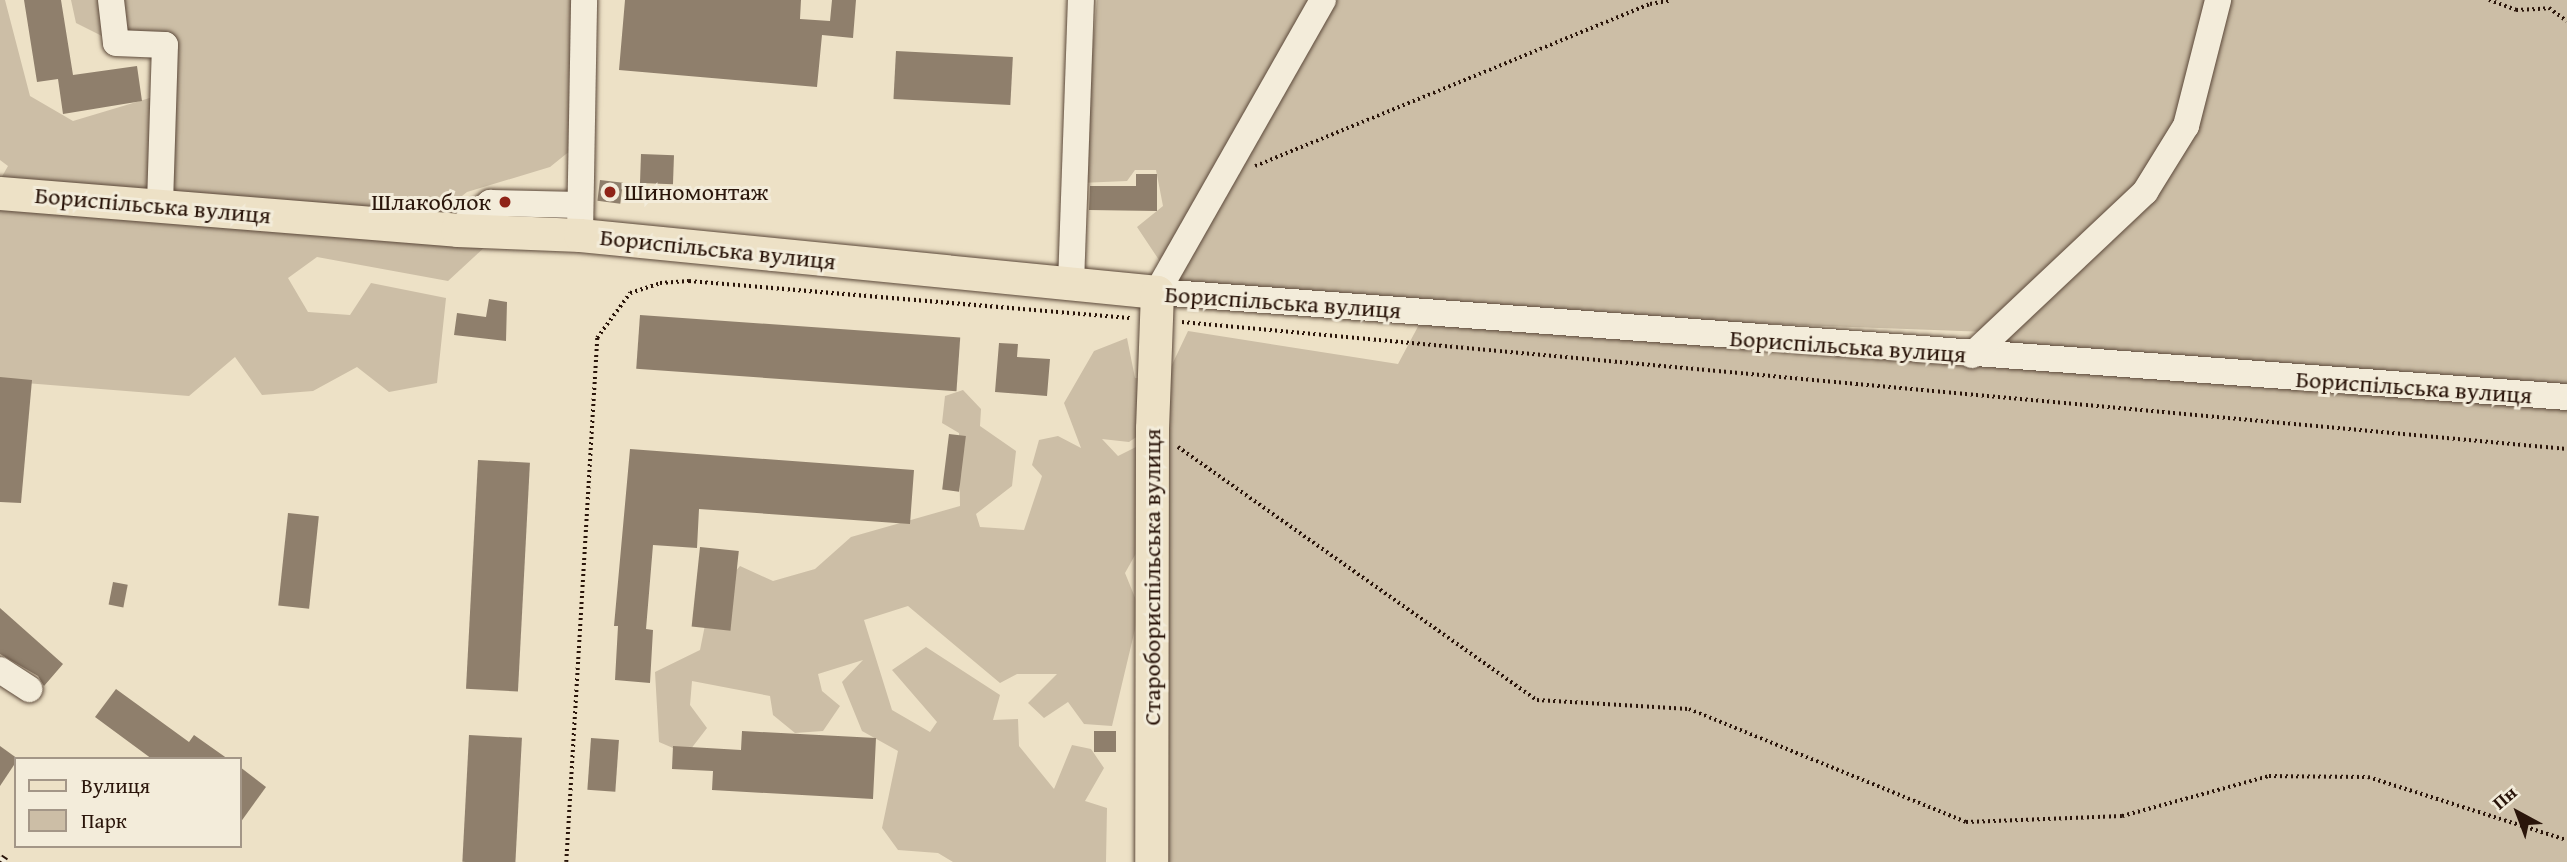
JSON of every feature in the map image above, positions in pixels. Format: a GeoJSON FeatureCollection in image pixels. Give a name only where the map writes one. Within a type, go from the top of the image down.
{"type":"FeatureCollection","features":[{"type":"Feature","properties":{"kind":"main road","name":"Бориспільська вулиця"},"geometry":{"type":"LineString","coordinates":[[0,192],[457,230],[580,220],[1071,284],[1156,306]]}},
{"type":"Feature","properties":{"kind":"main road","name":"Старобориспільська вулиця"},"geometry":{"type":"LineString","coordinates":[[1150,862],[1152,428],[1156,306]]}},
{"type":"Feature","properties":{"kind":"street"},"geometry":{"type":"LineString","coordinates":[[111,0],[116,43],[165,46],[160,206]]}},
{"type":"Feature","properties":{"kind":"street"},"geometry":{"type":"LineString","coordinates":[[580,220],[584,0]]}},
{"type":"Feature","properties":{"kind":"street"},"geometry":{"type":"LineString","coordinates":[[1071,284],[1081,0]]}},
{"type":"Feature","properties":{"kind":"street"},"geometry":{"type":"LineString","coordinates":[[1156,306],[1221,180],[1323,0]]}},
{"type":"Feature","properties":{"kind":"street"},"geometry":{"type":"LineString","coordinates":[[1972,355],[2144,192],[2186,126],[2218,0]]}},
{"type":"Feature","properties":{"kind":"street","name":"Бориспільська вулиця"},"geometry":{"type":"LineString","coordinates":[[1156,306],[1972,355],[2567,397]]}},
{"type":"Feature","properties":{"kind":"street"},"geometry":{"type":"LineString","coordinates":[[0,670],[29,689]]}},
{"type":"Feature","properties":{"kind":"path"},"geometry":{"type":"LineString","coordinates":[[1221,180],[1650,4],[1672,0]]}},
{"type":"Feature","properties":{"kind":"path"},"geometry":{"type":"LineString","coordinates":[[2489,0],[2516,10],[2549,8],[2567,21]]}},
{"type":"Feature","properties":{"kind":"path"},"geometry":{"type":"LineString","coordinates":[[566,862],[597,338],[630,293],[660,283],[689,281],[1156,306],[2567,449]]}},
{"type":"Feature","properties":{"kind":"path"},"geometry":{"type":"LineString","coordinates":[[1152,428],[1537,700],[1689,709],[1966,822],[2123,816],[2269,776],[2368,778],[2567,840]]}},
{"type":"Feature","properties":{"kind":"green space"},"geometry":{"type":"Polygon","coordinates":[[[0,0],[5,0],[30,96],[73,121],[173,91],[170,36],[130,50],[76,23],[71,0],[579,0],[576,146],[550,167],[467,192],[428,223],[487,245],[448,281],[317,257],[288,278],[308,312],[350,315],[371,283],[446,298],[437,383],[389,392],[357,367],[313,391],[262,395],[235,357],[189,396],[0,381],[0,180],[8,166],[0,160],[0,0]]]}},
{"type":"Feature","properties":{"kind":"green space"},"geometry":{"type":"Polygon","coordinates":[[[1097,0],[2205,0],[2178,118],[2138,188],[1988,332],[1552,316],[1177,287],[1137,227],[1163,206],[1156,170],[1135,170],[1127,181],[1080,183],[1097,0]]]}},
{"type":"Feature","properties":{"kind":"green space"},"geometry":{"type":"Polygon","coordinates":[[[2228,0],[2567,0],[2567,862],[1161,862],[1170,369],[1188,331],[1398,364],[1422,319],[1999,344],[2151,198],[2228,0]]]}},
{"type":"Feature","properties":{"kind":"green space"},"geometry":{"type":"Polygon","coordinates":[[[1127,338],[1135,378],[1151,379],[1148,429],[1129,442],[1102,439],[1118,456],[1138,446],[1144,539],[1125,573],[1136,600],[1136,625],[1112,726],[1084,724],[1068,702],[1044,718],[1028,703],[1057,674],[1017,674],[1000,683],[908,606],[864,620],[892,710],[930,732],[937,722],[892,670],[926,647],[1000,695],[993,720],[1018,719],[1019,746],[1054,789],[1072,745],[1091,749],[1104,768],[1085,801],[1107,808],[1106,862],[953,862],[938,853],[898,850],[882,828],[898,751],[862,731],[842,682],[863,660],[818,674],[822,691],[840,706],[823,731],[795,733],[773,715],[770,696],[692,681],[690,705],[707,728],[687,754],[659,742],[655,672],[700,650],[705,625],[725,583],[740,566],[773,581],[815,569],[851,537],[960,506],[959,433],[942,423],[945,396],[963,390],[981,409],[980,426],[1016,451],[1012,486],[976,514],[980,527],[1024,530],[1042,476],[1032,465],[1039,440],[1058,436],[1081,448],[1064,403],[1094,351],[1127,338]]]}},
{"type":"Feature","properties":{"kind":"building"},"geometry":{"type":"Polygon","coordinates":[[[24,0],[61,0],[73,75],[137,66],[142,101],[63,114],[58,79],[37,82],[24,0]]]}},
{"type":"Feature","properties":{"kind":"building"},"geometry":{"type":"Polygon","coordinates":[[[625,0],[801,0],[800,19],[830,21],[832,0],[856,0],[853,38],[822,35],[817,87],[619,70],[625,0]]]}},
{"type":"Feature","properties":{"kind":"building"},"geometry":{"type":"Polygon","coordinates":[[[896,51],[1013,57],[1010,105],[893,99],[896,51]]]}},
{"type":"Feature","properties":{"kind":"building"},"geometry":{"type":"Polygon","coordinates":[[[641,154],[674,155],[673,184],[640,183],[641,154]]]}},
{"type":"Feature","properties":{"kind":"building"},"geometry":{"type":"Polygon","coordinates":[[[1136,174],[1157,174],[1157,211],[1089,210],[1090,186],[1136,186],[1136,174]]]}},
{"type":"Feature","properties":{"kind":"building","name":"Шиномонтаж"},"geometry":{"type":"Polygon","coordinates":[[[600,180],[623,183],[620,204],[597,201],[600,180]]]}},
{"type":"Feature","properties":{"kind":"building"},"geometry":{"type":"Polygon","coordinates":[[[489,299],[507,302],[506,341],[454,335],[457,313],[486,317],[489,299]]]}},
{"type":"Feature","properties":{"kind":"building"},"geometry":{"type":"Polygon","coordinates":[[[640,315],[960,337],[956,391],[636,369],[640,315]]]}},
{"type":"Feature","properties":{"kind":"building"},"geometry":{"type":"Polygon","coordinates":[[[999,343],[1018,344],[1017,357],[1050,359],[1047,396],[995,392],[999,343]]]}},
{"type":"Feature","properties":{"kind":"building"},"geometry":{"type":"Polygon","coordinates":[[[0,377],[32,380],[21,503],[0,502],[0,377]]]}},
{"type":"Feature","properties":{"kind":"building"},"geometry":{"type":"Polygon","coordinates":[[[949,434],[966,436],[959,492],[942,490],[949,434]]]}},
{"type":"Feature","properties":{"kind":"building"},"geometry":{"type":"Polygon","coordinates":[[[630,449],[914,470],[910,524],[699,509],[697,548],[653,545],[646,629],[653,630],[650,683],[615,680],[618,626],[614,626],[630,449]]]}},
{"type":"Feature","properties":{"kind":"building"},"geometry":{"type":"Polygon","coordinates":[[[478,460],[530,463],[518,691],[466,689],[478,460]]]}},
{"type":"Feature","properties":{"kind":"building"},"geometry":{"type":"Polygon","coordinates":[[[288,513],[319,516],[309,609],[278,605],[288,513]]]}},
{"type":"Feature","properties":{"kind":"building"},"geometry":{"type":"Polygon","coordinates":[[[700,547],[739,551],[730,631],[692,627],[700,547]]]}},
{"type":"Feature","properties":{"kind":"building"},"geometry":{"type":"Polygon","coordinates":[[[113,582],[128,585],[123,607],[109,605],[113,582]]]}},
{"type":"Feature","properties":{"kind":"building"},"geometry":{"type":"Polygon","coordinates":[[[0,608],[63,664],[44,686],[38,676],[0,654],[0,608]]]}},
{"type":"Feature","properties":{"kind":"building"},"geometry":{"type":"Polygon","coordinates":[[[116,689],[189,742],[194,735],[225,757],[149,757],[95,717],[116,689]]]}},
{"type":"Feature","properties":{"kind":"building"},"geometry":{"type":"Polygon","coordinates":[[[742,731],[876,738],[873,799],[712,790],[713,771],[672,769],[673,746],[741,750],[742,731]]]}},
{"type":"Feature","properties":{"kind":"building"},"geometry":{"type":"Polygon","coordinates":[[[1094,731],[1116,731],[1116,752],[1094,752],[1094,731]]]}},
{"type":"Feature","properties":{"kind":"building"},"geometry":{"type":"Polygon","coordinates":[[[469,735],[522,738],[515,862],[462,862],[469,735]]]}},
{"type":"Feature","properties":{"kind":"building"},"geometry":{"type":"Polygon","coordinates":[[[591,738],[619,740],[615,792],[587,790],[591,738]]]}},
{"type":"Feature","properties":{"kind":"building"},"geometry":{"type":"Polygon","coordinates":[[[0,746],[15,757],[14,765],[0,786],[0,746]]]}},
{"type":"Feature","properties":{"kind":"building"},"geometry":{"type":"Polygon","coordinates":[[[242,769],[266,787],[242,820],[242,769]]]}},
{"type":"Feature","properties":{"kind":"railway"},"geometry":{"type":"LineString","coordinates":[[0,858],[6,862]]}},
{"type":"Feature","properties":{"kind":"place","name":"Шиномонтаж"},"geometry":{"type":"Point","coordinates":[610,192]}},
{"type":"Feature","properties":{"kind":"place","name":"Шлакоблок"},"geometry":{"type":"Point","coordinates":[505,202]}}]}
